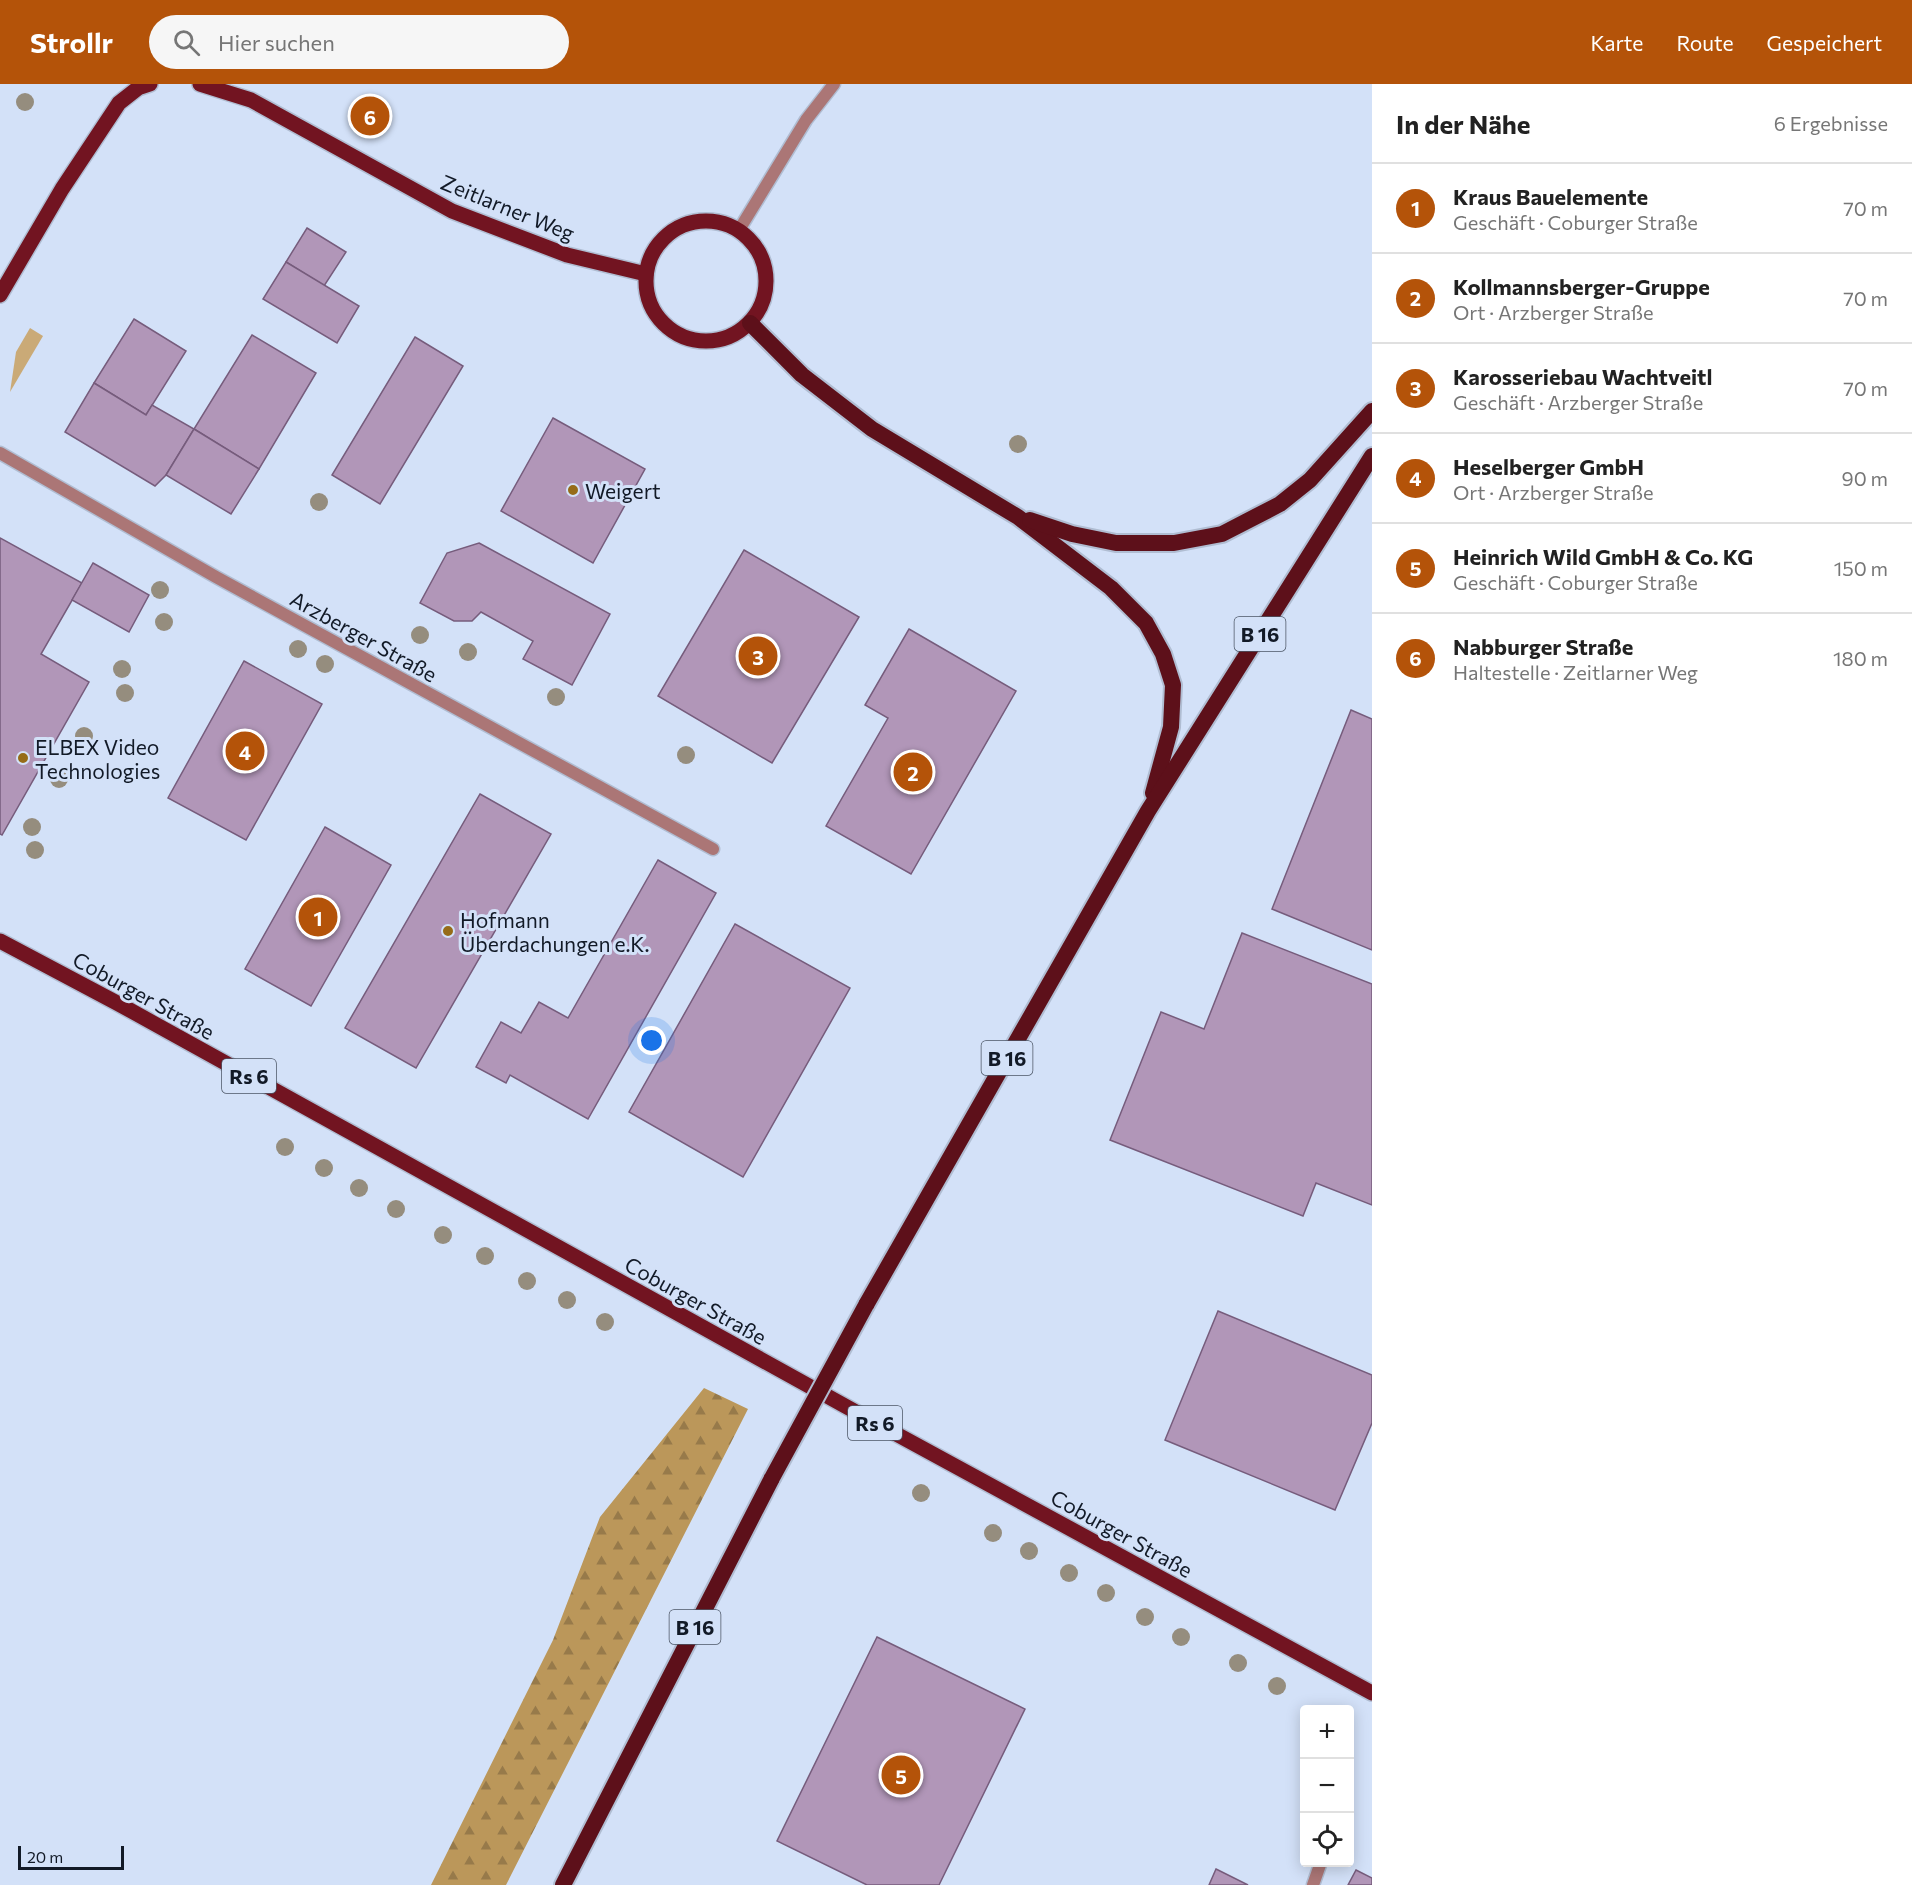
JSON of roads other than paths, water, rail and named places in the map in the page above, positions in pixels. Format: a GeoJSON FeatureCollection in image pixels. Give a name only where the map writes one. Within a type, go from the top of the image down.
{"type":"FeatureCollection","features":[{"type":"Feature","properties":{"kind":"highway"},"geometry":{"type":"LineString","coordinates":[[750,323],[802,375],[872,429],[1018,516],[1072,534],[1116,543],[1174,543],[1222,534],[1280,504],[1310,480],[1372,411]]}},
{"type":"Feature","properties":{"kind":"highway","name":"B 16"},"geometry":{"type":"LineString","coordinates":[[563,1885],[772,1478],[866,1305],[1148,811],[1372,456]]}},
{"type":"Feature","properties":{"kind":"highway","name":"B 16"},"geometry":{"type":"LineString","coordinates":[[1018,516],[1110,588],[1146,622],[1163,654],[1173,685],[1171,727],[1148,811]]}},
{"type":"Feature","properties":{"kind":"main road"},"geometry":{"type":"LineString","coordinates":[[0,295],[62,189],[119,103],[138,88],[148,84]]}},
{"type":"Feature","properties":{"kind":"main road","name":"Zeitlarner Weg"},"geometry":{"type":"LineString","coordinates":[[200,84],[250,100],[452,211],[567,255],[646,274]]}},
{"type":"Feature","properties":{"kind":"main road"},"geometry":{"type":"LineString","coordinates":[[705,220],[723,223],[738,230],[753,242],[763,259],[767,277],[765,296],[758,314],[746,328],[730,337],[713,342],[694,341],[677,335],[663,324],[652,309],[646,292],[646,274],[651,257],[660,242],[673,231],[688,223],[705,220]]}},
{"type":"Feature","properties":{"kind":"main road","name":"Coburger Straße"},"geometry":{"type":"LineString","coordinates":[[0,941],[117,1003],[885,1428],[1372,1693]]}},
{"type":"Feature","properties":{"kind":"street"},"geometry":{"type":"LineString","coordinates":[[738,230],[806,120],[834,84]]}},
{"type":"Feature","properties":{"kind":"street","name":"Arzberger Straße"},"geometry":{"type":"LineString","coordinates":[[0,453],[216,577],[713,849]]}},
{"type":"Feature","properties":{"kind":"street"},"geometry":{"type":"LineString","coordinates":[[1313,1885],[1320,1867]]}},
{"type":"Feature","properties":{"kind":"place","name":"Nabburger Straße"},"geometry":{"type":"Point","coordinates":[370,116]}},
{"type":"Feature","properties":{"kind":"place","name":"Weigert"},"geometry":{"type":"Point","coordinates":[573,490]}},
{"type":"Feature","properties":{"kind":"place","name":"Karosseriebau Wachtveitl"},"geometry":{"type":"Point","coordinates":[758,656]}},
{"type":"Feature","properties":{"kind":"place","name":"Heselberger GmbH"},"geometry":{"type":"Point","coordinates":[245,751]}},
{"type":"Feature","properties":{"kind":"place","name":"ELBEX Video Technologies"},"geometry":{"type":"Point","coordinates":[23,758]}},
{"type":"Feature","properties":{"kind":"place","name":"Kollmannsberger-Gruppe"},"geometry":{"type":"Point","coordinates":[913,772]}},
{"type":"Feature","properties":{"kind":"place","name":"Kraus Bauelemente"},"geometry":{"type":"Point","coordinates":[318,917]}},
{"type":"Feature","properties":{"kind":"place","name":"Hofmann Überdachungen e.K."},"geometry":{"type":"Point","coordinates":[448,931]}},
{"type":"Feature","properties":{"kind":"place","name":"Heinrich Wild GmbH & Co. KG"},"geometry":{"type":"Point","coordinates":[901,1775]}}]}
